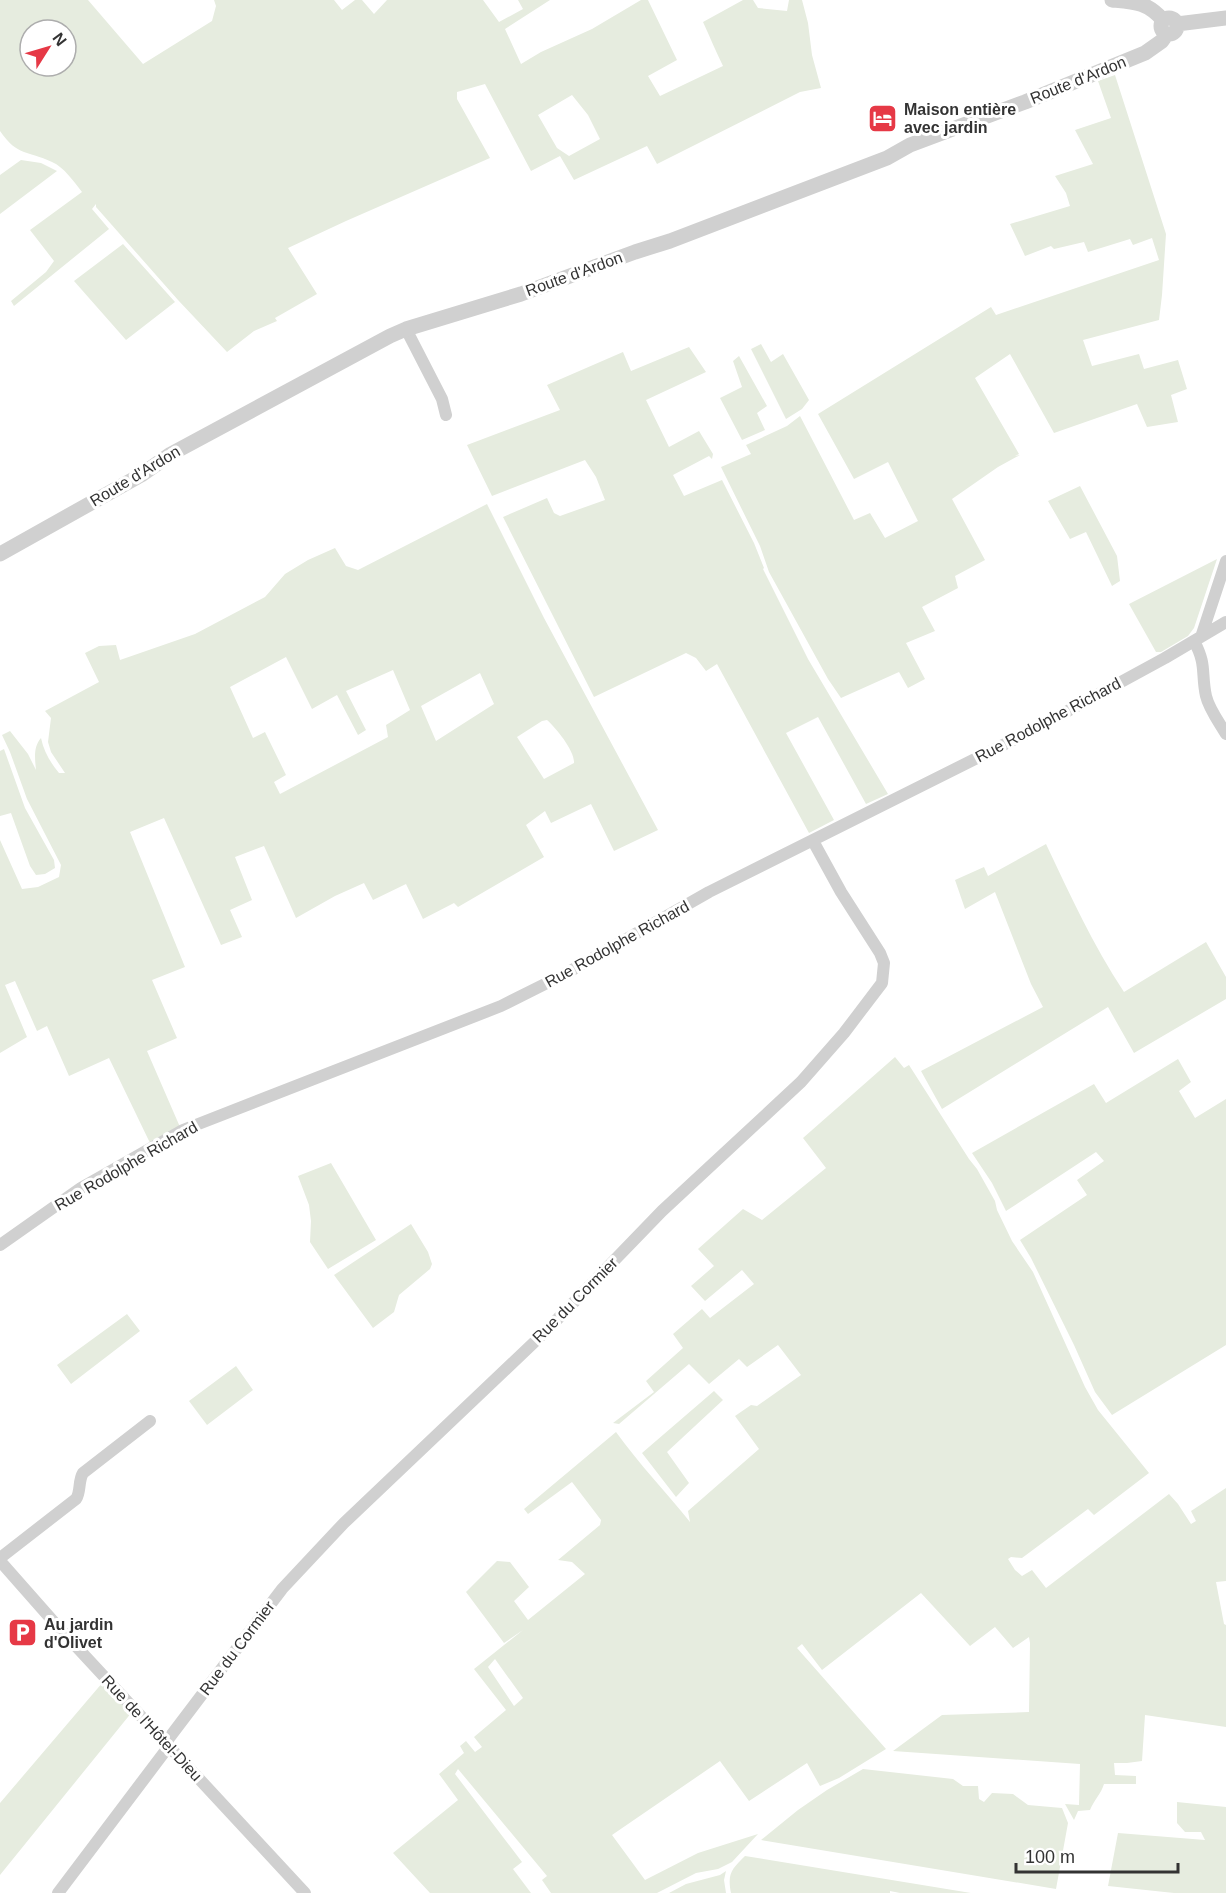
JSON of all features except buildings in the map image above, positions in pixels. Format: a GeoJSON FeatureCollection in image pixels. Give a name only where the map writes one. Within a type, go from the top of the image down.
{"type":"FeatureCollection","features":[{"type":"Feature","properties":{"kind":"street"},"geometry":{"type":"LineString","coordinates":[[1112,0],[1143,4],[1151,8],[1169,26],[1226,18]]}},
{"type":"Feature","properties":{"kind":"street","name":"Route d'Ardon"},"geometry":{"type":"LineString","coordinates":[[0,554],[141,475],[171,454],[390,336],[521,294],[670,241],[887,158],[910,145],[1025,102],[1145,53],[1162,41],[1169,26]]}},
{"type":"Feature","properties":{"kind":"street"},"geometry":{"type":"LineString","coordinates":[[406,329],[442,399],[446,415]]}},
{"type":"Feature","properties":{"kind":"street"},"geometry":{"type":"LineString","coordinates":[[1226,561],[1197,639],[1203,660],[1206,696],[1226,734]]}},
{"type":"Feature","properties":{"kind":"street","name":"Rue Rodolphe Richard"},"geometry":{"type":"LineString","coordinates":[[0,1245],[81,1188],[183,1130],[501,1006],[565,974],[709,892],[1031,731],[1226,622]]}},
{"type":"Feature","properties":{"kind":"street","name":"Rue du Cormier"},"geometry":{"type":"LineString","coordinates":[[58,1893],[282,1589],[344,1523],[545,1332],[662,1211],[801,1082],[844,1033],[882,983],[884,963],[880,953],[841,892],[813,841]]}},
{"type":"Feature","properties":{"kind":"street"},"geometry":{"type":"LineString","coordinates":[[0,1559],[76,1499],[83,1473],[150,1421]]}},
{"type":"Feature","properties":{"kind":"street","name":"Rue de l'Hôtel-Dieu"},"geometry":{"type":"LineString","coordinates":[[0,1559],[60,1629],[306,1893]]}},
{"type":"Feature","properties":{"kind":"shaded area"},"geometry":{"type":"Polygon","coordinates":[[[0,0],[88,0],[143,64],[212,21],[216,6],[214,0],[334,0],[342,10],[355,0],[362,0],[374,14],[387,0],[483,0],[499,22],[523,9],[518,0],[550,0],[505,29],[521,64],[541,52],[592,29],[641,0],[648,0],[677,60],[648,76],[660,96],[723,66],[703,22],[743,0],[753,0],[758,8],[787,11],[789,0],[802,0],[812,55],[821,88],[800,92],[657,164],[647,146],[574,180],[560,156],[531,171],[485,84],[457,92],[457,99],[490,158],[288,248],[317,294],[275,318],[277,321],[254,331],[227,352],[178,300],[96,207],[96,204],[92,209],[109,229],[14,306],[11,301],[46,272],[54,261],[30,230],[82,192],[61,167],[23,152],[6,139],[0,131],[0,0]],[[572,95],[538,115],[557,148],[569,156],[600,139],[588,115],[572,95]]]}},
{"type":"Feature","properties":{"kind":"shaded area"},"geometry":{"type":"Polygon","coordinates":[[[1115,75],[1166,234],[1159,320],[1083,340],[1092,366],[1139,354],[1144,369],[1178,360],[1187,389],[1171,395],[1178,422],[1147,427],[1137,404],[1054,433],[1010,354],[975,378],[1019,454],[1015,456],[1020,455],[998,467],[952,499],[985,560],[955,576],[958,588],[922,607],[935,631],[906,643],[925,679],[908,688],[899,672],[841,698],[828,679],[769,572],[760,546],[721,467],[751,454],[746,445],[787,426],[800,416],[854,520],[870,513],[885,538],[918,521],[888,462],[854,479],[818,414],[991,307],[996,315],[1159,260],[1152,238],[1133,245],[1130,239],[1088,252],[1084,242],[1054,249],[1051,246],[1025,256],[1010,224],[1070,206],[1066,193],[1055,176],[1093,164],[1075,130],[1111,118],[1098,81],[1115,75]]]}},
{"type":"Feature","properties":{"kind":"shaded area"},"geometry":{"type":"Polygon","coordinates":[[[21,160],[41,163],[57,171],[0,214],[0,175],[21,160]]]}},
{"type":"Feature","properties":{"kind":"shaded area"},"geometry":{"type":"Polygon","coordinates":[[[123,244],[175,302],[126,340],[74,281],[123,244]]]}},
{"type":"Feature","properties":{"kind":"shaded area"},"geometry":{"type":"Polygon","coordinates":[[[761,344],[771,362],[783,354],[809,400],[802,409],[786,419],[751,349],[761,344]]]}},
{"type":"Feature","properties":{"kind":"shaded area"},"geometry":{"type":"Polygon","coordinates":[[[689,347],[706,372],[646,400],[669,447],[699,431],[713,454],[712,459],[709,456],[673,475],[684,496],[722,480],[808,659],[888,794],[866,804],[818,717],[786,733],[834,820],[809,833],[717,664],[706,671],[696,658],[686,653],[594,697],[503,517],[547,498],[554,513],[560,516],[605,500],[596,477],[585,460],[492,496],[467,445],[560,410],[547,385],[623,352],[631,371],[689,347]]]}},
{"type":"Feature","properties":{"kind":"shaded area"},"geometry":{"type":"Polygon","coordinates":[[[739,356],[767,406],[757,413],[765,430],[742,440],[720,398],[742,387],[733,361],[739,356]]]}},
{"type":"Feature","properties":{"kind":"shaded area"},"geometry":{"type":"Polygon","coordinates":[[[1080,486],[1117,556],[1120,581],[1112,586],[1086,532],[1070,539],[1048,501],[1080,486]]]}},
{"type":"Feature","properties":{"kind":"shaded area"},"geometry":{"type":"Polygon","coordinates":[[[487,504],[544,618],[658,830],[614,851],[591,804],[551,823],[545,811],[526,825],[544,857],[458,907],[454,903],[423,919],[406,884],[373,900],[364,883],[296,918],[264,846],[235,857],[252,900],[230,910],[242,937],[221,945],[164,818],[130,832],[185,967],[152,980],[177,1038],[147,1051],[180,1127],[150,1143],[109,1058],[69,1076],[47,1026],[37,1031],[15,981],[5,985],[27,1037],[0,1053],[0,840],[22,889],[38,887],[59,877],[61,865],[27,799],[2,735],[10,731],[28,754],[36,770],[36,749],[41,738],[53,765],[59,773],[65,773],[51,752],[48,742],[51,718],[45,711],[99,682],[85,653],[99,646],[116,645],[120,660],[195,634],[265,597],[285,574],[308,560],[335,548],[346,566],[358,570],[487,504]],[[286,657],[230,687],[253,738],[265,732],[286,775],[274,782],[280,794],[388,737],[386,725],[410,710],[393,670],[346,691],[366,730],[358,735],[337,695],[312,709],[286,657]],[[480,673],[421,706],[436,741],[494,704],[480,673]],[[547,720],[517,737],[544,779],[574,763],[571,752],[560,734],[547,720]]]}},
{"type":"Feature","properties":{"kind":"shaded area"},"geometry":{"type":"Polygon","coordinates":[[[1217,559],[1194,628],[1188,636],[1161,652],[1156,652],[1129,604],[1217,559]]]}},
{"type":"Feature","properties":{"kind":"shaded area"},"geometry":{"type":"Polygon","coordinates":[[[4,749],[25,808],[54,860],[55,868],[45,874],[36,875],[30,866],[11,813],[0,816],[0,751],[4,749]]]}},
{"type":"Feature","properties":{"kind":"shaded area"},"geometry":{"type":"Polygon","coordinates":[[[1046,844],[1092,938],[1124,992],[1206,942],[1226,977],[1226,999],[1134,1053],[1108,1007],[942,1109],[921,1071],[1043,1007],[1031,984],[995,892],[965,909],[955,880],[984,867],[988,876],[1046,844]]]}},
{"type":"Feature","properties":{"kind":"shaded area"},"geometry":{"type":"Polygon","coordinates":[[[895,1057],[904,1068],[909,1065],[977,1169],[995,1201],[1012,1241],[1033,1272],[1085,1387],[1098,1410],[1149,1473],[1094,1515],[1088,1509],[1022,1558],[1008,1559],[1022,1576],[1032,1570],[1046,1588],[1169,1494],[1191,1524],[1196,1521],[1191,1511],[1226,1488],[1226,1581],[1216,1582],[1226,1625],[1226,1727],[1145,1715],[1142,1761],[1114,1763],[1115,1775],[1136,1776],[1136,1784],[1104,1784],[1090,1810],[1078,1811],[1074,1820],[1065,1804],[1079,1805],[1080,1764],[893,1751],[942,1715],[1029,1712],[1029,1637],[1013,1648],[995,1627],[970,1646],[921,1593],[822,1670],[802,1644],[797,1648],[886,1749],[839,1778],[820,1786],[807,1763],[749,1801],[720,1761],[612,1835],[645,1880],[698,1853],[758,1834],[732,1862],[718,1869],[696,1873],[657,1893],[551,1893],[542,1880],[547,1876],[458,1769],[455,1774],[522,1862],[513,1869],[531,1893],[430,1893],[393,1853],[458,1800],[439,1774],[464,1753],[460,1746],[466,1741],[475,1752],[482,1747],[474,1737],[506,1710],[474,1669],[523,1630],[504,1643],[466,1592],[497,1561],[510,1562],[529,1587],[514,1601],[528,1620],[585,1574],[572,1562],[558,1560],[600,1525],[601,1520],[572,1482],[528,1514],[524,1509],[616,1432],[690,1522],[688,1511],[759,1449],[735,1416],[751,1405],[757,1406],[801,1375],[778,1345],[747,1367],[739,1359],[709,1384],[689,1364],[619,1424],[613,1423],[654,1392],[646,1381],[683,1348],[673,1334],[702,1309],[710,1318],[754,1284],[742,1270],[705,1301],[691,1286],[714,1266],[698,1249],[743,1209],[762,1220],[826,1168],[803,1138],[895,1057]],[[495,1659],[488,1667],[514,1706],[523,1698],[495,1659]]]}},
{"type":"Feature","properties":{"kind":"shaded area"},"geometry":{"type":"Polygon","coordinates":[[[1178,1059],[1191,1082],[1179,1091],[1195,1118],[1226,1099],[1226,1345],[1112,1415],[1095,1392],[1074,1345],[1020,1240],[1087,1195],[1077,1180],[1104,1161],[1096,1152],[1006,1211],[992,1183],[972,1153],[1094,1084],[1106,1103],[1178,1059]]]}},
{"type":"Feature","properties":{"kind":"shaded area"},"geometry":{"type":"Polygon","coordinates":[[[331,1163],[376,1240],[328,1269],[310,1242],[309,1205],[298,1176],[331,1163]]]}},
{"type":"Feature","properties":{"kind":"shaded area"},"geometry":{"type":"Polygon","coordinates":[[[411,1224],[428,1252],[432,1264],[430,1269],[399,1295],[394,1312],[373,1328],[334,1275],[411,1224]]]}},
{"type":"Feature","properties":{"kind":"shaded area"},"geometry":{"type":"Polygon","coordinates":[[[127,1314],[140,1331],[71,1384],[57,1365],[127,1314]]]}},
{"type":"Feature","properties":{"kind":"shaded area"},"geometry":{"type":"Polygon","coordinates":[[[236,1366],[253,1390],[207,1425],[189,1401],[236,1366]]]}},
{"type":"Feature","properties":{"kind":"shaded area"},"geometry":{"type":"Polygon","coordinates":[[[714,1391],[723,1400],[667,1452],[689,1483],[676,1497],[642,1453],[714,1391]]]}},
{"type":"Feature","properties":{"kind":"shaded area"},"geometry":{"type":"Polygon","coordinates":[[[103,1682],[132,1712],[0,1875],[0,1803],[103,1682]]]}},
{"type":"Feature","properties":{"kind":"shaded area"},"geometry":{"type":"Polygon","coordinates":[[[863,1769],[953,1779],[963,1786],[978,1786],[979,1799],[984,1802],[992,1793],[1013,1794],[1028,1805],[1062,1808],[1068,1823],[1056,1889],[761,1840],[798,1810],[863,1769]]]}},
{"type":"Feature","properties":{"kind":"shaded area"},"geometry":{"type":"Polygon","coordinates":[[[1177,1802],[1226,1807],[1226,1893],[1174,1893],[1108,1886],[1118,1833],[1205,1840],[1201,1832],[1185,1832],[1177,1823],[1177,1802]]]}},
{"type":"Feature","properties":{"kind":"shaded area"},"geometry":{"type":"Polygon","coordinates":[[[745,1856],[971,1893],[890,1891],[890,1893],[731,1893],[730,1876],[745,1856]]]}},
{"type":"Feature","properties":{"kind":"shaded area"},"geometry":{"type":"Polygon","coordinates":[[[726,1871],[724,1880],[726,1893],[669,1893],[686,1884],[720,1875],[726,1871]]]}},
{"type":"Feature","properties":{"kind":"place","name":"Maison entière avec jardin"},"geometry":{"type":"Point","coordinates":[883,118]}},
{"type":"Feature","properties":{"kind":"place","name":"Au jardin d'Olivet"},"geometry":{"type":"Point","coordinates":[23,1633]}}]}
